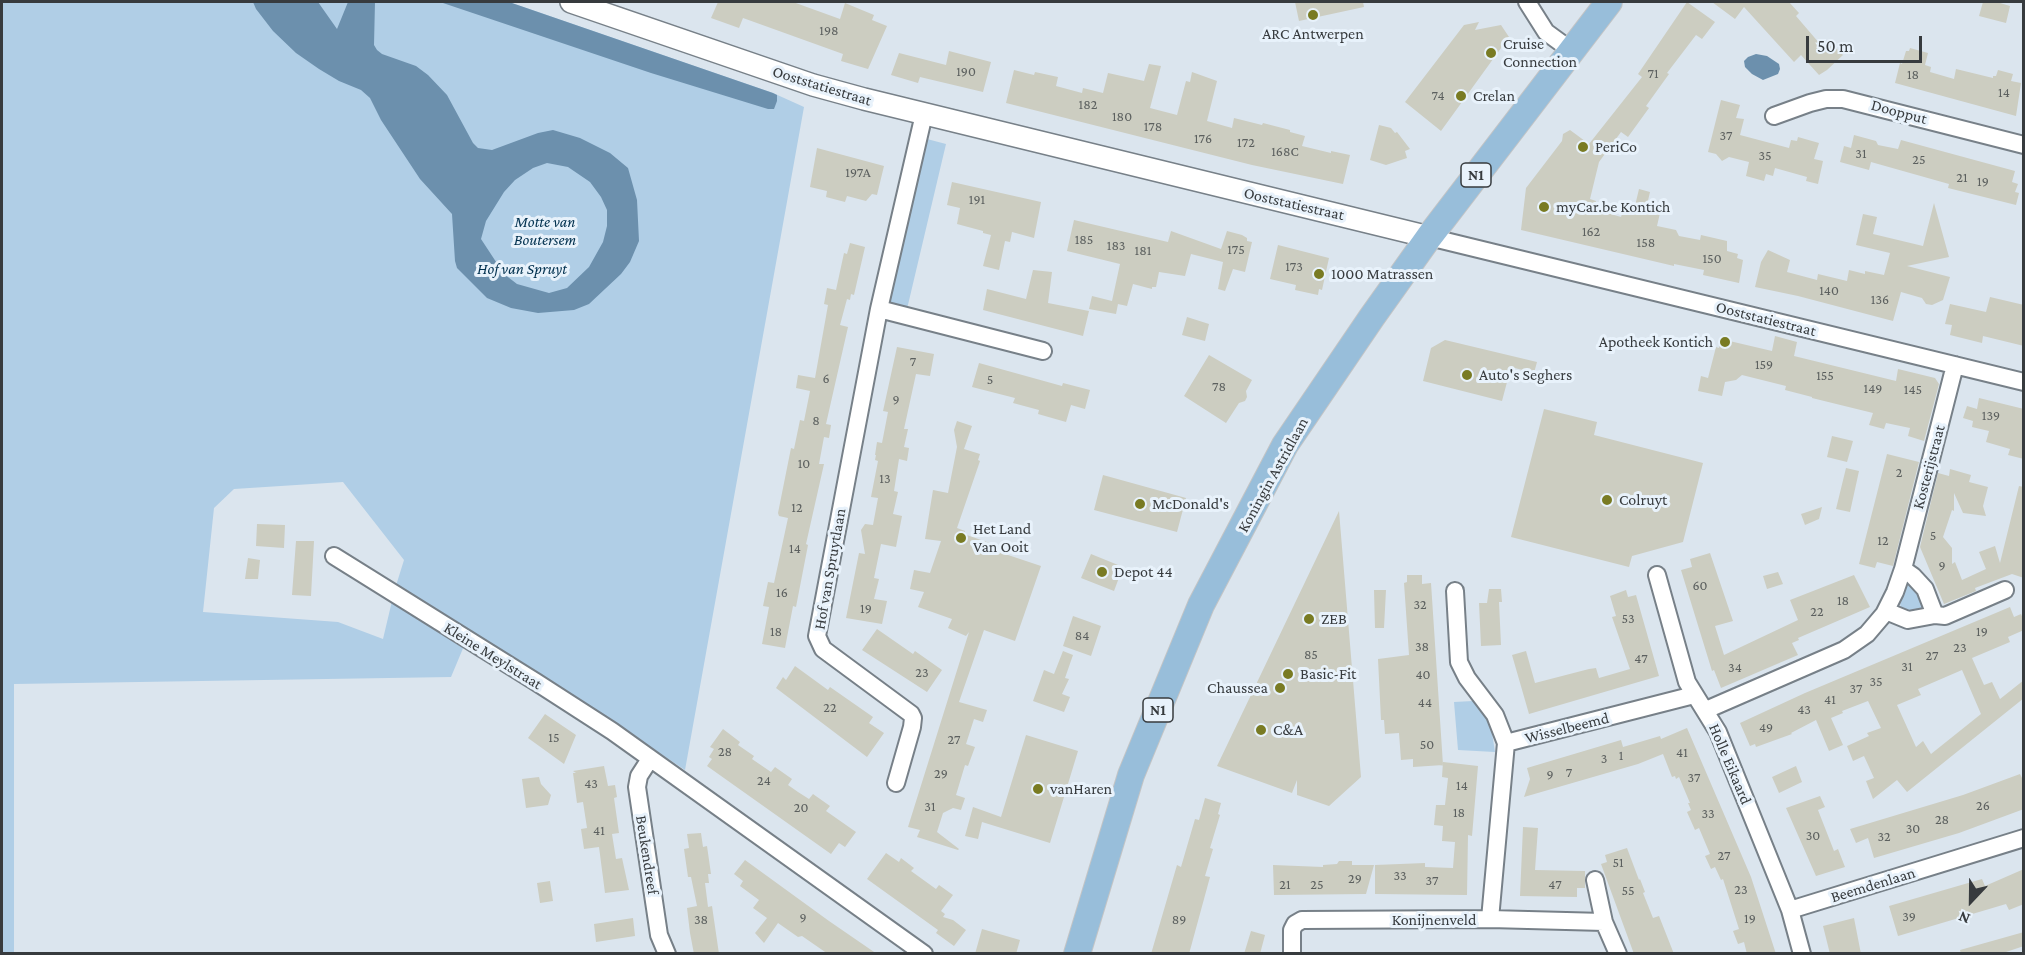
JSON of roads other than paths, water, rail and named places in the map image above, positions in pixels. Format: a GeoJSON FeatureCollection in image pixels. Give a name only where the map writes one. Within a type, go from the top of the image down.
{"type":"FeatureCollection","features":[{"type":"Feature","properties":{"kind":"main road","name":"Koningin Astridlaan"},"geometry":{"type":"LineString","coordinates":[[1077,954],[1131,775],[1201,605],[1285,446],[1372,317],[1430,237],[1609,2]]}},
{"type":"Feature","properties":{"kind":"street","name":"Ooststatiestraat"},"geometry":{"type":"LineString","coordinates":[[571,2],[813,84],[924,114],[2024,381]]}},
{"type":"Feature","properties":{"kind":"street"},"geometry":{"type":"LineString","coordinates":[[1527,2],[1546,32],[1572,51]]}},
{"type":"Feature","properties":{"kind":"street","name":"Doopput"},"geometry":{"type":"LineString","coordinates":[[1774,116],[1809,103],[1826,99],[1844,99],[2024,145]]}},
{"type":"Feature","properties":{"kind":"street","name":"Hof van Spruytlaan"},"geometry":{"type":"LineString","coordinates":[[896,783],[912,727],[911,714],[823,649],[817,636],[879,309],[924,114]]}},
{"type":"Feature","properties":{"kind":"street"},"geometry":{"type":"LineString","coordinates":[[879,309],[1043,351]]}},
{"type":"Feature","properties":{"kind":"street","name":"Kosterijstraat"},"geometry":{"type":"LineString","coordinates":[[1706,710],[1844,650],[1867,634],[1886,611],[1903,569],[1956,365]]}},
{"type":"Feature","properties":{"kind":"street","name":"Kleine Meylstraat"},"geometry":{"type":"LineString","coordinates":[[334,556],[612,731],[924,954]]}},
{"type":"Feature","properties":{"kind":"street"},"geometry":{"type":"LineString","coordinates":[[1903,569],[1925,589],[1935,615]]}},
{"type":"Feature","properties":{"kind":"street","name":"Holle Eikaard"},"geometry":{"type":"LineString","coordinates":[[1657,575],[1687,682],[1718,732],[1790,910],[1802,954]]}},
{"type":"Feature","properties":{"kind":"street"},"geometry":{"type":"LineString","coordinates":[[1455,591],[1459,662],[1467,678],[1496,715],[1506,743]]}},
{"type":"Feature","properties":{"kind":"street"},"geometry":{"type":"LineString","coordinates":[[1886,611],[1908,620],[1935,615],[1945,616],[2005,591]]}},
{"type":"Feature","properties":{"kind":"street","name":"Wisselbeemd"},"geometry":{"type":"LineString","coordinates":[[1490,919],[1506,743],[1694,695]]}},
{"type":"Feature","properties":{"kind":"street","name":"Beukendreef"},"geometry":{"type":"LineString","coordinates":[[650,759],[639,776],[637,787],[659,935],[667,954]]}},
{"type":"Feature","properties":{"kind":"street","name":"Beemdenlaan"},"geometry":{"type":"LineString","coordinates":[[1790,910],[2024,838]]}},
{"type":"Feature","properties":{"kind":"street"},"geometry":{"type":"LineString","coordinates":[[1595,880],[1604,922],[1618,954]]}},
{"type":"Feature","properties":{"kind":"street","name":"Konijnenveld"},"geometry":{"type":"LineString","coordinates":[[1292,954],[1292,930],[1295,924],[1302,920],[1490,919],[1604,922]]}},
{"type":"Feature","properties":{"kind":"street"},"geometry":{"type":"LineString","coordinates":[[1604,922],[1604,954]]}},
{"type":"Feature","properties":{"kind":"place","name":"ARC Antwerpen"},"geometry":{"type":"Point","coordinates":[1313,15]}},
{"type":"Feature","properties":{"kind":"place","name":"Cruise Connection"},"geometry":{"type":"Point","coordinates":[1491,53]}},
{"type":"Feature","properties":{"kind":"place","name":"Crelan"},"geometry":{"type":"Point","coordinates":[1461,96]}},
{"type":"Feature","properties":{"kind":"place","name":"PeriCo"},"geometry":{"type":"Point","coordinates":[1583,147]}},
{"type":"Feature","properties":{"kind":"place","name":"myCar.be Kontich"},"geometry":{"type":"Point","coordinates":[1544,207]}},
{"type":"Feature","properties":{"kind":"place","name":"1000 Matrassen"},"geometry":{"type":"Point","coordinates":[1319,274]}},
{"type":"Feature","properties":{"kind":"place","name":"Apotheek Kontich"},"geometry":{"type":"Point","coordinates":[1725,342]}},
{"type":"Feature","properties":{"kind":"place","name":"Auto's Seghers"},"geometry":{"type":"Point","coordinates":[1467,375]}},
{"type":"Feature","properties":{"kind":"place","name":"Colruyt"},"geometry":{"type":"Point","coordinates":[1607,500]}},
{"type":"Feature","properties":{"kind":"place","name":"McDonald's"},"geometry":{"type":"Point","coordinates":[1140,504]}},
{"type":"Feature","properties":{"kind":"place","name":"Het Land Van Ooit"},"geometry":{"type":"Point","coordinates":[961,538]}},
{"type":"Feature","properties":{"kind":"place","name":"Depot 44"},"geometry":{"type":"Point","coordinates":[1102,572]}},
{"type":"Feature","properties":{"kind":"place","name":"ZEB"},"geometry":{"type":"Point","coordinates":[1309,619]}},
{"type":"Feature","properties":{"kind":"place","name":"Basic-Fit"},"geometry":{"type":"Point","coordinates":[1288,674]}},
{"type":"Feature","properties":{"kind":"place","name":"Chaussea"},"geometry":{"type":"Point","coordinates":[1280,688]}},
{"type":"Feature","properties":{"kind":"place","name":"C&A"},"geometry":{"type":"Point","coordinates":[1261,730]}},
{"type":"Feature","properties":{"kind":"place","name":"vanHaren"},"geometry":{"type":"Point","coordinates":[1038,789]}},
{"type":"Feature","properties":{"kind":"park label","name":"Motte van Boutersem"},"geometry":{"type":"Point","coordinates":[545,231]}},
{"type":"Feature","properties":{"kind":"park label","name":"Hof van Spruyt"},"geometry":{"type":"Point","coordinates":[522,269]}}]}
